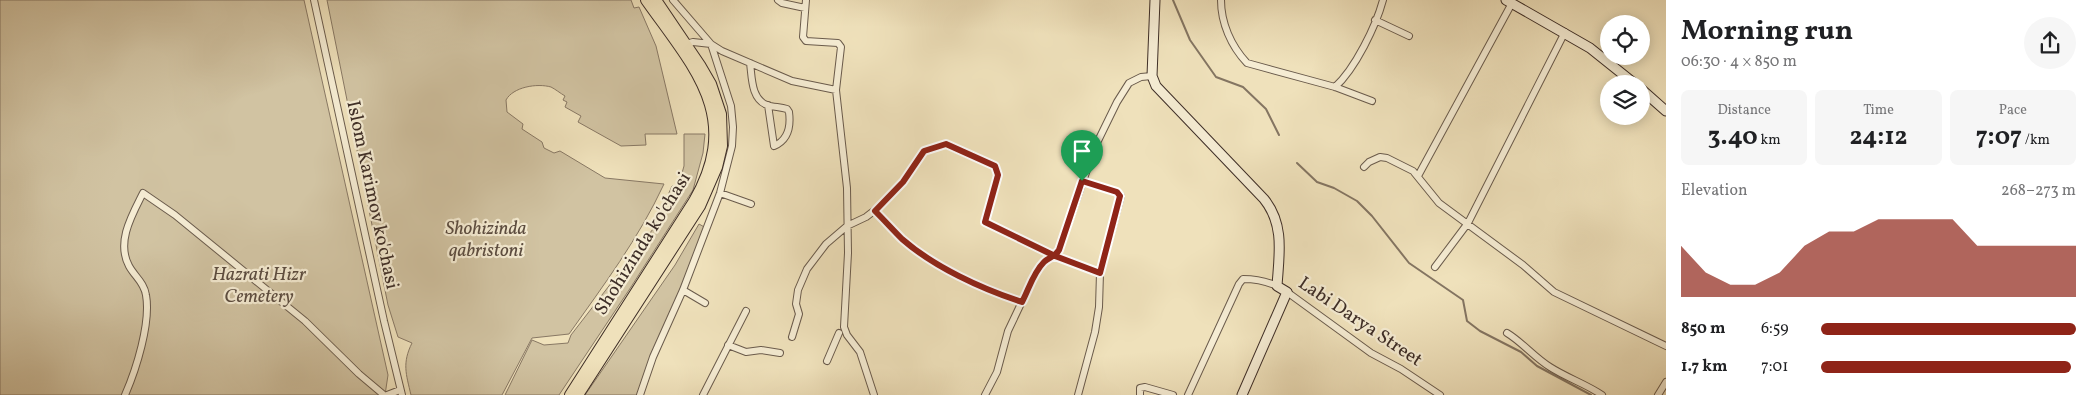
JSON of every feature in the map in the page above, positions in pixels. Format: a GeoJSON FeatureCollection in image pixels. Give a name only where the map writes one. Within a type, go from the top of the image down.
{"type":"FeatureCollection","features":[{"type":"Feature","properties":{"kind":"main road","name":"Shohizinda ko'chasi"},"geometry":{"type":"LineString","coordinates":[[570,395],[694,201],[706,177],[714,150],[714,122],[711,104],[704,87],[690,63],[646,0]]}},
{"type":"Feature","properties":{"kind":"main road","name":"Shohizinda ko'chasi"},"geometry":{"type":"LineString","coordinates":[[578,395],[700,206],[717,167],[723,136],[718,103],[711,84],[656,0]]}},
{"type":"Feature","properties":{"kind":"street","name":"Islom Karimov ko'chasi"},"geometry":{"type":"LineString","coordinates":[[314,0],[401,392]]}},
{"type":"Feature","properties":{"kind":"street"},"geometry":{"type":"LineString","coordinates":[[662,9],[673,0],[711,44],[722,51],[792,80],[836,90]]}},
{"type":"Feature","properties":{"kind":"street"},"geometry":{"type":"LineString","coordinates":[[778,0],[782,3],[805,8]]}},
{"type":"Feature","properties":{"kind":"street"},"geometry":{"type":"LineString","coordinates":[[806,0],[803,37],[806,40],[840,44],[836,90],[847,188],[848,253],[844,327],[846,335],[860,352],[874,395]]}},
{"type":"Feature","properties":{"kind":"street"},"geometry":{"type":"LineString","coordinates":[[985,395],[997,372],[1008,332],[1034,274],[1045,261],[1055,256],[1064,238],[1095,147],[1129,83],[1141,77],[1152,76],[1155,0]]}},
{"type":"Feature","properties":{"kind":"street"},"geometry":{"type":"LineString","coordinates":[[1221,0],[1223,21],[1240,56],[1246,63],[1334,87],[1372,101]]}},
{"type":"Feature","properties":{"kind":"street"},"geometry":{"type":"LineString","coordinates":[[1334,87],[1345,78],[1376,20],[1383,0]]}},
{"type":"Feature","properties":{"kind":"street"},"geometry":{"type":"LineString","coordinates":[[1418,176],[1509,2],[1590,48],[1624,75]]}},
{"type":"Feature","properties":{"kind":"street"},"geometry":{"type":"LineString","coordinates":[[1376,20],[1410,36]]}},
{"type":"Feature","properties":{"kind":"street"},"geometry":{"type":"LineString","coordinates":[[1435,267],[1468,223],[1564,32]]}},
{"type":"Feature","properties":{"kind":"street"},"geometry":{"type":"LineString","coordinates":[[686,44],[693,42],[711,44]]}},
{"type":"Feature","properties":{"kind":"street"},"geometry":{"type":"LineString","coordinates":[[640,395],[653,357],[683,290],[720,193],[732,146],[731,106],[711,44]]}},
{"type":"Feature","properties":{"kind":"street"},"geometry":{"type":"LineString","coordinates":[[750,63],[756,95],[760,101],[768,105],[787,109],[790,116],[787,137],[783,142],[774,146],[768,105]]}},
{"type":"Feature","properties":{"kind":"street","name":"Labi Darya Street"},"geometry":{"type":"LineString","coordinates":[[1152,76],[1156,86],[1264,199],[1271,209],[1278,225],[1280,236],[1277,286],[1372,353],[1401,369],[1440,395]]}},
{"type":"Feature","properties":{"kind":"street"},"geometry":{"type":"LineString","coordinates":[[1650,97],[1666,111]]}},
{"type":"Feature","properties":{"kind":"street"},"geometry":{"type":"LineString","coordinates":[[792,337],[799,314],[796,304],[798,290],[807,269],[826,244],[847,226],[875,211],[903,182],[924,151],[946,144],[995,166],[998,175],[985,222],[1055,256],[1100,273]]}},
{"type":"Feature","properties":{"kind":"street"},"geometry":{"type":"LineString","coordinates":[[1364,167],[1375,159],[1387,158],[1412,171],[1438,202],[1468,223],[1554,292],[1666,346]]}},
{"type":"Feature","properties":{"kind":"street"},"geometry":{"type":"LineString","coordinates":[[1078,395],[1096,332],[1100,273],[1120,196],[1117,192],[1082,181]]}},
{"type":"Feature","properties":{"kind":"street"},"geometry":{"type":"LineString","coordinates":[[125,395],[140,352],[146,319],[146,292],[139,278],[130,267],[125,250],[129,224],[143,193],[175,215],[305,321],[359,374],[385,395],[401,392]]}},
{"type":"Feature","properties":{"kind":"street"},"geometry":{"type":"LineString","coordinates":[[720,193],[751,204]]}},
{"type":"Feature","properties":{"kind":"street"},"geometry":{"type":"LineString","coordinates":[[875,211],[903,240],[940,264],[978,285],[1022,302]]}},
{"type":"Feature","properties":{"kind":"street"},"geometry":{"type":"LineString","coordinates":[[1188,395],[1243,279],[1266,281],[1277,286]]}},
{"type":"Feature","properties":{"kind":"street"},"geometry":{"type":"LineString","coordinates":[[683,290],[705,303]]}},
{"type":"Feature","properties":{"kind":"street"},"geometry":{"type":"LineString","coordinates":[[1242,395],[1287,292]]}},
{"type":"Feature","properties":{"kind":"street"},"geometry":{"type":"LineString","coordinates":[[704,395],[746,311]]}},
{"type":"Feature","properties":{"kind":"street"},"geometry":{"type":"LineString","coordinates":[[827,362],[839,333]]}},
{"type":"Feature","properties":{"kind":"street"},"geometry":{"type":"LineString","coordinates":[[1507,333],[1532,355],[1550,367],[1602,395]]}},
{"type":"Feature","properties":{"kind":"street"},"geometry":{"type":"LineString","coordinates":[[728,345],[746,352],[761,350],[780,353]]}},
{"type":"Feature","properties":{"kind":"street"},"geometry":{"type":"LineString","coordinates":[[1658,395],[1666,382]]}},
{"type":"Feature","properties":{"kind":"street"},"geometry":{"type":"LineString","coordinates":[[1140,395],[1140,388],[1145,387],[1173,395]]}},
{"type":"Feature","properties":{"kind":"green space","name":"Hazrati Hizr Cemetery"},"geometry":{"type":"Polygon","coordinates":[[[0,0],[304,0],[388,375],[385,395],[0,395],[0,0]]]}},
{"type":"Feature","properties":{"kind":"green space","name":"Shohizinda qabristoni"},"geometry":{"type":"Polygon","coordinates":[[[327,0],[631,0],[634,8],[639,7],[656,46],[677,134],[645,134],[646,145],[621,146],[578,122],[581,116],[565,107],[567,102],[563,100],[565,96],[551,87],[526,87],[514,92],[506,100],[507,112],[523,124],[522,129],[542,142],[544,148],[554,153],[560,151],[605,178],[664,184],[632,243],[569,334],[532,338],[502,395],[411,395],[406,375],[406,363],[412,343],[398,337],[388,305],[327,0]]]}},
{"type":"Feature","properties":{"kind":"green space"},"geometry":{"type":"Polygon","coordinates":[[[684,134],[705,134],[703,153],[693,190],[559,395],[505,395],[532,340],[544,345],[568,343],[571,335],[653,229],[672,186],[678,187],[684,166],[684,134]]]}},
{"type":"Feature","properties":{"kind":"green space"},"geometry":{"type":"Polygon","coordinates":[[[699,224],[706,228],[638,395],[585,395],[675,265],[699,224]]]}},
{"type":"Feature","properties":{"kind":"waterway"},"geometry":{"type":"LineString","coordinates":[[1173,0],[1190,40],[1216,77],[1243,87],[1266,109],[1279,135]]}},
{"type":"Feature","properties":{"kind":"waterway"},"geometry":{"type":"LineString","coordinates":[[1297,163],[1317,182],[1334,188],[1357,201],[1372,216],[1409,263],[1463,300],[1467,321],[1480,331],[1521,352],[1537,366],[1591,395]]}},
{"type":"Feature","properties":{"kind":"route"},"geometry":{"type":"LineString","coordinates":[[1082,181],[1059,250],[1055,256],[1045,261],[1034,274],[1022,302],[978,285],[947,269],[903,240],[875,211],[903,182],[924,151],[946,144],[995,166],[998,175],[985,222],[1032,243],[1055,256],[1100,273],[1120,196],[1117,192],[1082,181]]}}]}
